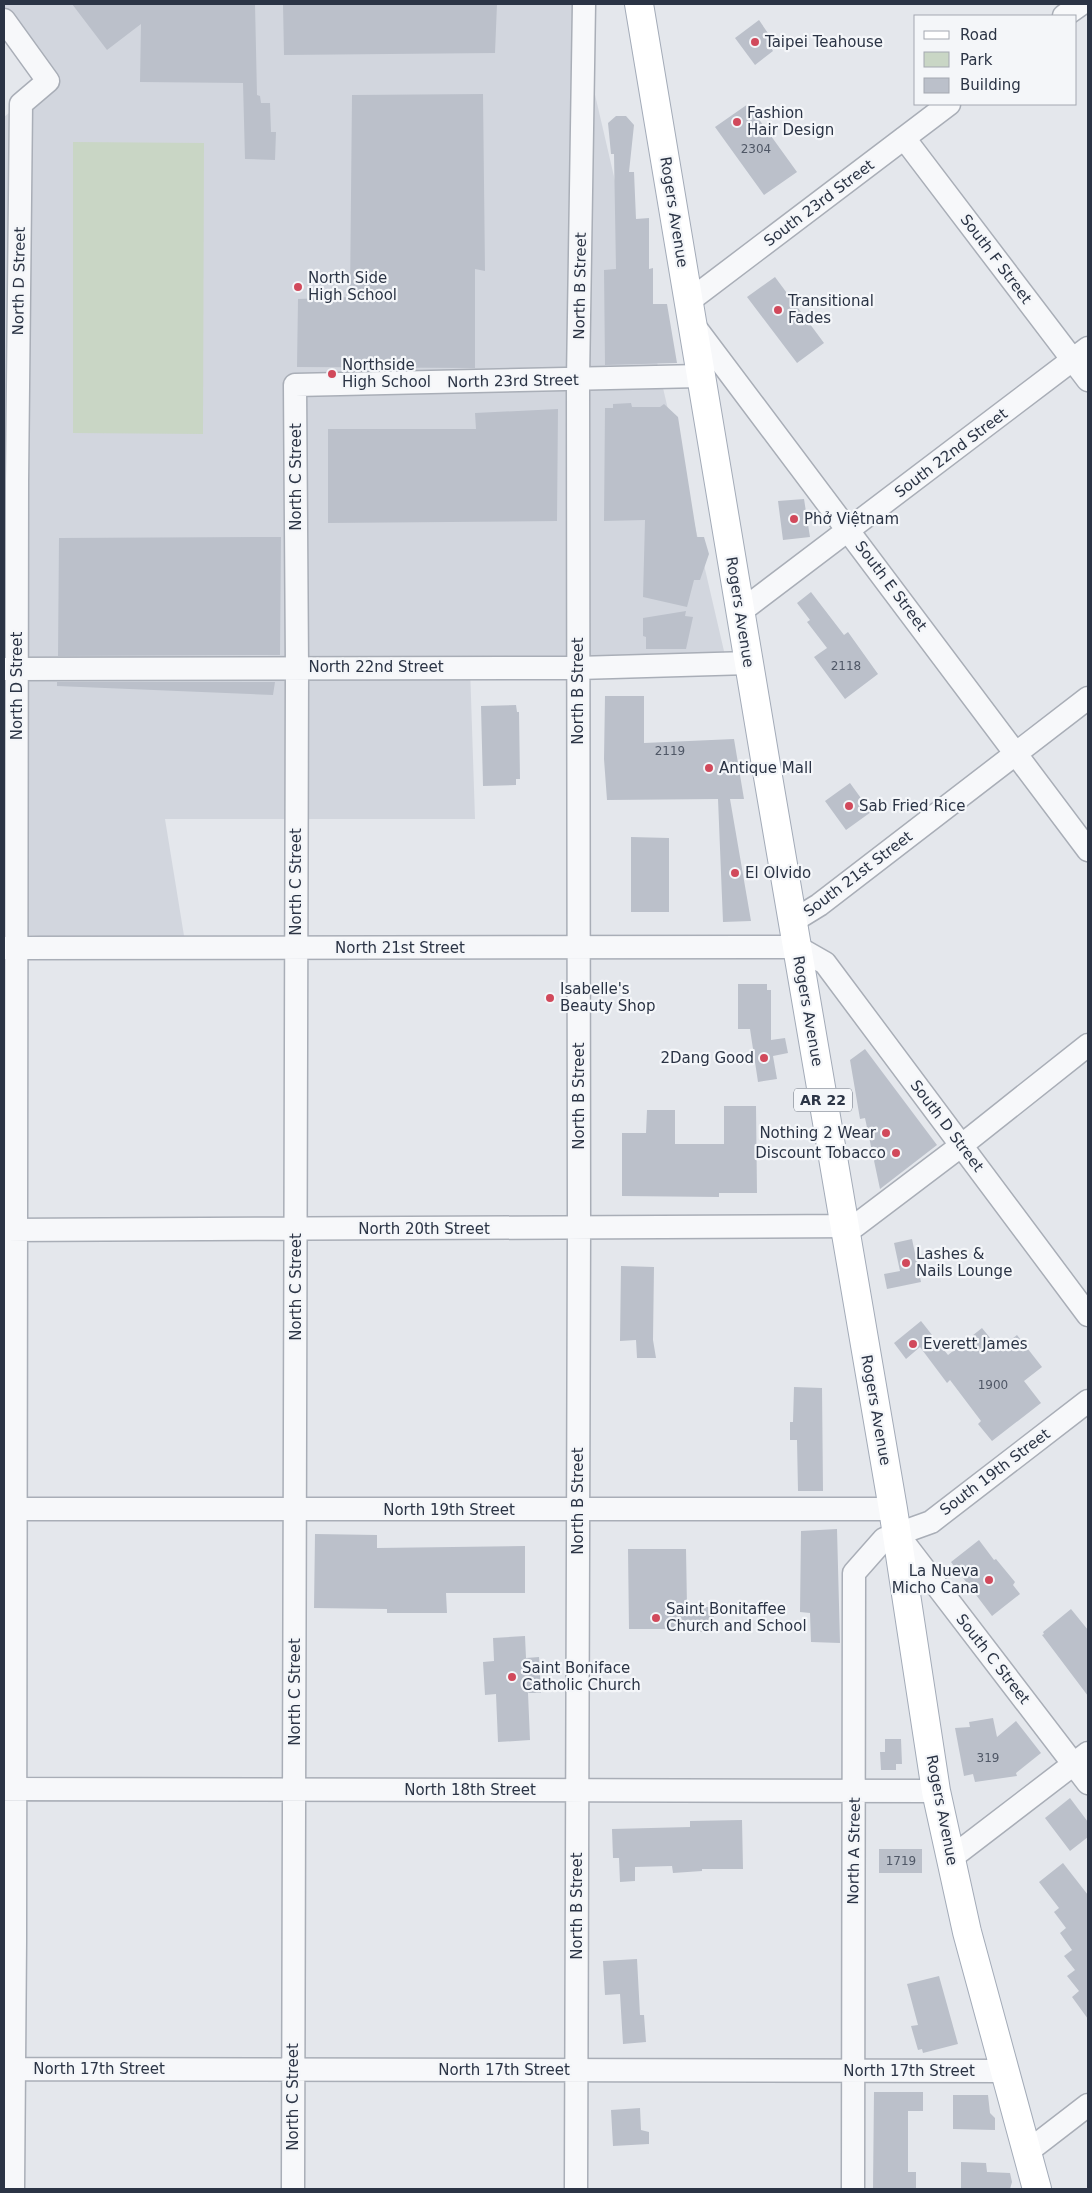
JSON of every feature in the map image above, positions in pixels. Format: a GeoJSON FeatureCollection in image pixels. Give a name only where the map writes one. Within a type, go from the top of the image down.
{"type":"FeatureCollection","features":[{"type":"Feature","properties":{"kind":"main road","name":"Rogers Avenue"},"geometry":{"type":"LineString","coordinates":[[639,4],[740,612],[895,1522],[936,1791],[967,1932],[1031,2169]]}},
{"type":"Feature","properties":{"kind":"street","name":"North B Street"},"geometry":{"type":"LineString","coordinates":[[576,2189],[579,1228],[578,379],[584,4]]}},
{"type":"Feature","properties":{"kind":"street"},"geometry":{"type":"LineString","coordinates":[[1065,15],[1081,4]]}},
{"type":"Feature","properties":{"kind":"street","name":"North D Street"},"geometry":{"type":"LineString","coordinates":[[4,20],[48,81],[12,111],[9,2068],[13,2189]]}},
{"type":"Feature","properties":{"kind":"street","name":"South 23rd Street"},"geometry":{"type":"LineString","coordinates":[[691,312],[904,138],[948,105]]}},
{"type":"Feature","properties":{"kind":"street","name":"South F Street"},"geometry":{"type":"LineString","coordinates":[[904,138],[1081,354],[1088,380]]}},
{"type":"Feature","properties":{"kind":"street","name":"South E Street"},"geometry":{"type":"LineString","coordinates":[[691,312],[849,529],[1088,850]]}},
{"type":"Feature","properties":{"kind":"street","name":"South 22nd Street"},"geometry":{"type":"LineString","coordinates":[[740,612],[1081,354]]}},
{"type":"Feature","properties":{"kind":"street","name":"North 23rd Street"},"geometry":{"type":"LineString","coordinates":[[295,385],[701,376]]}},
{"type":"Feature","properties":{"kind":"street","name":"North C Street"},"geometry":{"type":"LineString","coordinates":[[294,2189],[297,667],[295,385]]}},
{"type":"Feature","properties":{"kind":"street","name":"North 22nd Street"},"geometry":{"type":"LineString","coordinates":[[10,669],[578,668],[749,663]]}},
{"type":"Feature","properties":{"kind":"street","name":"South 21st Street"},"geometry":{"type":"LineString","coordinates":[[795,934],[819,905],[1088,698]]}},
{"type":"Feature","properties":{"kind":"street","name":"North 21st Street"},"geometry":{"type":"LineString","coordinates":[[10,948],[578,948],[795,934]]}},
{"type":"Feature","properties":{"kind":"street","name":"South D Street"},"geometry":{"type":"LineString","coordinates":[[795,934],[824,963],[1088,1315]]}},
{"type":"Feature","properties":{"kind":"street"},"geometry":{"type":"LineString","coordinates":[[844,1226],[855,1226],[962,1145],[1088,1045]]}},
{"type":"Feature","properties":{"kind":"street","name":"North 20th Street"},"geometry":{"type":"LineString","coordinates":[[9,1230],[844,1226]]}},
{"type":"Feature","properties":{"kind":"street","name":"South 19th Street"},"geometry":{"type":"LineString","coordinates":[[895,1522],[931,1522],[1088,1401]]}},
{"type":"Feature","properties":{"kind":"street","name":"North 19th Street"},"geometry":{"type":"LineString","coordinates":[[9,1509],[578,1509],[895,1522]]}},
{"type":"Feature","properties":{"kind":"street","name":"South C Street"},"geometry":{"type":"LineString","coordinates":[[895,1522],[1081,1759],[1088,1783]]}},
{"type":"Feature","properties":{"kind":"street","name":"North A Street"},"geometry":{"type":"LineString","coordinates":[[853,2189],[854,1573],[884,1539],[895,1522]]}},
{"type":"Feature","properties":{"kind":"street"},"geometry":{"type":"LineString","coordinates":[[951,1858],[1081,1759]]}},
{"type":"Feature","properties":{"kind":"street","name":"North 18th Street"},"geometry":{"type":"LineString","coordinates":[[9,1789],[936,1791]]}},
{"type":"Feature","properties":{"kind":"street","name":"North 17th Street"},"geometry":{"type":"LineString","coordinates":[[9,2068],[1005,2070]]}},
{"type":"Feature","properties":{"kind":"street"},"geometry":{"type":"LineString","coordinates":[[1049,2189],[1031,2169],[1088,2105]]}},
{"type":"Feature","properties":{"kind":"shaded area","name":"North Side High School"},"geometry":{"type":"Polygon","coordinates":[[[4,4],[574,4],[727,664],[470,667],[475,819],[165,819],[186,948],[16,934],[17,669],[4,669],[4,117],[48,81],[4,20],[4,4]]]}},
{"type":"Feature","properties":{"kind":"green space"},"geometry":{"type":"Polygon","coordinates":[[[73,142],[204,143],[203,434],[73,433],[73,142]]]}},
{"type":"Feature","properties":{"kind":"building"},"geometry":{"type":"Polygon","coordinates":[[[72,4],[255,4],[257,95],[260,96],[261,103],[270,103],[271,132],[276,132],[275,160],[245,159],[243,83],[140,82],[141,24],[107,50],[72,4]]]}},
{"type":"Feature","properties":{"kind":"building"},"geometry":{"type":"Polygon","coordinates":[[[283,4],[497,4],[495,53],[284,55],[283,4]]]}},
{"type":"Feature","properties":{"kind":"building"},"geometry":{"type":"Polygon","coordinates":[[[759,20],[774,42],[770,46],[773,51],[755,65],[735,38],[759,20]]]}},
{"type":"Feature","properties":{"kind":"building"},"geometry":{"type":"Polygon","coordinates":[[[483,94],[485,271],[475,269],[475,368],[297,367],[298,299],[350,297],[352,95],[483,94]]]}},
{"type":"Feature","properties":{"kind":"building"},"geometry":{"type":"Polygon","coordinates":[[[748,104],[797,172],[764,195],[715,127],[748,104]]]}},
{"type":"Feature","properties":{"kind":"building"},"geometry":{"type":"Polygon","coordinates":[[[616,116],[626,116],[634,125],[629,172],[634,172],[636,219],[649,218],[649,269],[653,268],[653,304],[667,304],[677,363],[605,365],[604,270],[616,269],[614,154],[611,154],[608,123],[616,116]]]}},
{"type":"Feature","properties":{"kind":"building"},"geometry":{"type":"Polygon","coordinates":[[[775,277],[824,343],[797,363],[747,297],[775,277]]]}},
{"type":"Feature","properties":{"kind":"building"},"geometry":{"type":"Polygon","coordinates":[[[631,403],[632,407],[660,407],[664,404],[678,417],[697,537],[704,537],[709,554],[700,580],[694,580],[687,607],[643,597],[645,520],[604,521],[605,408],[613,408],[613,404],[631,403]]]}},
{"type":"Feature","properties":{"kind":"building"},"geometry":{"type":"Polygon","coordinates":[[[558,409],[557,521],[328,523],[328,429],[476,429],[475,413],[558,409]]]}},
{"type":"Feature","properties":{"kind":"building","name":"Phở Việtnam"},"geometry":{"type":"Polygon","coordinates":[[[804,499],[810,537],[783,540],[778,501],[804,499]]]}},
{"type":"Feature","properties":{"kind":"building"},"geometry":{"type":"Polygon","coordinates":[[[281,537],[280,655],[58,656],[59,538],[281,537]]]}},
{"type":"Feature","properties":{"kind":"building"},"geometry":{"type":"Polygon","coordinates":[[[811,592],[844,635],[848,632],[878,674],[845,699],[814,657],[827,648],[807,622],[810,620],[797,603],[811,592]]]}},
{"type":"Feature","properties":{"kind":"building"},"geometry":{"type":"Polygon","coordinates":[[[686,611],[685,616],[693,617],[686,649],[646,649],[646,637],[643,636],[643,618],[686,611]]]}},
{"type":"Feature","properties":{"kind":"building"},"geometry":{"type":"Polygon","coordinates":[[[57,682],[275,682],[273,695],[57,686],[57,682]]]}},
{"type":"Feature","properties":{"kind":"building"},"geometry":{"type":"Polygon","coordinates":[[[605,696],[644,696],[644,743],[734,739],[744,799],[730,799],[751,921],[723,922],[718,799],[607,800],[604,759],[605,696]]]}},
{"type":"Feature","properties":{"kind":"building"},"geometry":{"type":"Polygon","coordinates":[[[516,705],[517,712],[519,712],[520,779],[516,779],[516,785],[483,786],[481,706],[516,705]]]}},
{"type":"Feature","properties":{"kind":"building"},"geometry":{"type":"Polygon","coordinates":[[[850,783],[871,812],[846,830],[825,801],[850,783]]]}},
{"type":"Feature","properties":{"kind":"building"},"geometry":{"type":"Polygon","coordinates":[[[631,837],[669,838],[669,912],[631,912],[631,837]]]}},
{"type":"Feature","properties":{"kind":"building"},"geometry":{"type":"Polygon","coordinates":[[[738,984],[767,984],[767,990],[771,990],[771,1040],[785,1038],[788,1053],[773,1056],[777,1079],[758,1082],[750,1029],[738,1029],[738,984]]]}},
{"type":"Feature","properties":{"kind":"building"},"geometry":{"type":"Polygon","coordinates":[[[865,1049],[937,1145],[880,1189],[865,1118],[860,1119],[850,1060],[865,1049]]]}},
{"type":"Feature","properties":{"kind":"building"},"geometry":{"type":"Polygon","coordinates":[[[724,1106],[756,1106],[757,1193],[719,1193],[719,1197],[622,1196],[622,1133],[646,1133],[647,1110],[675,1110],[675,1144],[724,1144],[724,1106]]]}},
{"type":"Feature","properties":{"kind":"building"},"geometry":{"type":"Polygon","coordinates":[[[912,1239],[921,1282],[887,1289],[884,1274],[900,1271],[894,1243],[912,1239]]]}},
{"type":"Feature","properties":{"kind":"building"},"geometry":{"type":"Polygon","coordinates":[[[621,1266],[654,1267],[653,1340],[656,1358],[637,1358],[636,1340],[620,1341],[621,1266]]]}},
{"type":"Feature","properties":{"kind":"building"},"geometry":{"type":"Polygon","coordinates":[[[921,1321],[948,1355],[982,1328],[999,1349],[1017,1335],[1042,1367],[1024,1381],[1041,1403],[992,1441],[978,1424],[981,1421],[950,1380],[947,1383],[920,1347],[906,1359],[894,1343],[921,1321]]]}},
{"type":"Feature","properties":{"kind":"building"},"geometry":{"type":"Polygon","coordinates":[[[794,1387],[822,1388],[823,1491],[798,1491],[797,1440],[790,1440],[790,1422],[793,1422],[794,1387]]]}},
{"type":"Feature","properties":{"kind":"building"},"geometry":{"type":"Polygon","coordinates":[[[837,1529],[840,1643],[811,1642],[810,1613],[800,1612],[801,1531],[837,1529]]]}},
{"type":"Feature","properties":{"kind":"building"},"geometry":{"type":"Polygon","coordinates":[[[315,1534],[377,1535],[377,1548],[525,1546],[525,1593],[446,1593],[447,1613],[387,1613],[387,1609],[314,1608],[315,1534]]]}},
{"type":"Feature","properties":{"kind":"building","name":"La Nueva Micho Cana"},"geometry":{"type":"Polygon","coordinates":[[[979,1540],[994,1560],[996,1559],[1015,1582],[1013,1585],[1020,1594],[992,1616],[951,1562],[979,1540]]]}},
{"type":"Feature","properties":{"kind":"building"},"geometry":{"type":"Polygon","coordinates":[[[628,1549],[686,1549],[687,1607],[714,1607],[714,1632],[683,1632],[682,1629],[629,1629],[628,1549]]]}},
{"type":"Feature","properties":{"kind":"building"},"geometry":{"type":"Polygon","coordinates":[[[1071,1609],[1088,1630],[1088,1696],[1042,1635],[1044,1634],[1043,1632],[1071,1609]]]}},
{"type":"Feature","properties":{"kind":"building","name":"Saint Boniface Catholic Church"},"geometry":{"type":"Polygon","coordinates":[[[525,1636],[526,1658],[539,1657],[541,1693],[528,1693],[530,1740],[498,1742],[496,1694],[485,1695],[483,1662],[494,1661],[493,1638],[525,1636]]]}},
{"type":"Feature","properties":{"kind":"building"},"geometry":{"type":"Polygon","coordinates":[[[993,1718],[997,1737],[1016,1721],[1041,1753],[1016,1773],[1017,1776],[975,1782],[973,1774],[964,1776],[955,1728],[970,1727],[969,1722],[993,1718]]]}},
{"type":"Feature","properties":{"kind":"building"},"geometry":{"type":"Polygon","coordinates":[[[885,1739],[901,1739],[902,1764],[896,1764],[896,1770],[881,1770],[880,1752],[885,1752],[885,1739]]]}},
{"type":"Feature","properties":{"kind":"building"},"geometry":{"type":"Polygon","coordinates":[[[1070,1798],[1088,1822],[1088,1837],[1070,1851],[1045,1818],[1070,1798]]]}},
{"type":"Feature","properties":{"kind":"building"},"geometry":{"type":"Polygon","coordinates":[[[742,1820],[743,1869],[702,1869],[702,1871],[673,1873],[672,1866],[635,1867],[635,1881],[620,1882],[619,1858],[613,1858],[612,1829],[690,1827],[690,1821],[742,1820]]]}},
{"type":"Feature","properties":{"kind":"building"},"geometry":{"type":"Polygon","coordinates":[[[879,1849],[922,1849],[922,1873],[879,1873],[879,1849]]]}},
{"type":"Feature","properties":{"kind":"building"},"geometry":{"type":"Polygon","coordinates":[[[1063,1863],[1088,1895],[1088,2019],[1072,1997],[1079,1991],[1067,1976],[1075,1970],[1064,1956],[1072,1950],[1060,1933],[1066,1928],[1054,1912],[1059,1908],[1039,1882],[1063,1863]]]}},
{"type":"Feature","properties":{"kind":"building"},"geometry":{"type":"Polygon","coordinates":[[[637,1959],[640,2015],[644,2015],[646,2042],[623,2044],[620,1994],[605,1995],[603,1961],[637,1959]]]}},
{"type":"Feature","properties":{"kind":"building"},"geometry":{"type":"Polygon","coordinates":[[[939,1976],[958,2044],[923,2053],[922,2049],[918,2050],[911,2026],[918,2025],[907,1984],[939,1976]]]}},
{"type":"Feature","properties":{"kind":"building"},"geometry":{"type":"Polygon","coordinates":[[[874,2092],[923,2092],[923,2111],[908,2111],[908,2172],[916,2172],[916,2189],[873,2189],[874,2092]]]}},
{"type":"Feature","properties":{"kind":"building"},"geometry":{"type":"Polygon","coordinates":[[[953,2095],[988,2095],[990,2113],[995,2118],[995,2130],[953,2129],[953,2095]]]}},
{"type":"Feature","properties":{"kind":"building"},"geometry":{"type":"Polygon","coordinates":[[[640,2108],[641,2130],[649,2132],[649,2144],[613,2146],[611,2110],[640,2108]]]}},
{"type":"Feature","properties":{"kind":"building"},"geometry":{"type":"Polygon","coordinates":[[[961,2162],[986,2163],[987,2172],[1010,2173],[1012,2182],[1010,2189],[961,2188],[961,2162]]]}},
{"type":"Feature","properties":{"kind":"place","name":"Taipei Teahouse"},"geometry":{"type":"Point","coordinates":[755,42]}},
{"type":"Feature","properties":{"kind":"place","name":"Fashion Hair Design"},"geometry":{"type":"Point","coordinates":[737,122]}},
{"type":"Feature","properties":{"kind":"place","name":"North Side High School"},"geometry":{"type":"Point","coordinates":[298,287]}},
{"type":"Feature","properties":{"kind":"place","name":"Transitional Fades"},"geometry":{"type":"Point","coordinates":[778,310]}},
{"type":"Feature","properties":{"kind":"place","name":"Northside High School"},"geometry":{"type":"Point","coordinates":[332,374]}},
{"type":"Feature","properties":{"kind":"place","name":"Phở Việtnam"},"geometry":{"type":"Point","coordinates":[794,519]}},
{"type":"Feature","properties":{"kind":"place","name":"Antique Mall"},"geometry":{"type":"Point","coordinates":[709,768]}},
{"type":"Feature","properties":{"kind":"place","name":"Sab Fried Rice"},"geometry":{"type":"Point","coordinates":[849,806]}},
{"type":"Feature","properties":{"kind":"place","name":"El Olvido"},"geometry":{"type":"Point","coordinates":[735,873]}},
{"type":"Feature","properties":{"kind":"place","name":"Isabelle's Beauty Shop"},"geometry":{"type":"Point","coordinates":[550,998]}},
{"type":"Feature","properties":{"kind":"place","name":"2Dang Good"},"geometry":{"type":"Point","coordinates":[764,1058]}},
{"type":"Feature","properties":{"kind":"place","name":"Nothing 2 Wear"},"geometry":{"type":"Point","coordinates":[886,1133]}},
{"type":"Feature","properties":{"kind":"place","name":"Discount Tobacco"},"geometry":{"type":"Point","coordinates":[896,1153]}},
{"type":"Feature","properties":{"kind":"place","name":"Lashes & Nails Lounge"},"geometry":{"type":"Point","coordinates":[906,1263]}},
{"type":"Feature","properties":{"kind":"place","name":"Everett James"},"geometry":{"type":"Point","coordinates":[913,1344]}},
{"type":"Feature","properties":{"kind":"place","name":"La Nueva Micho Cana"},"geometry":{"type":"Point","coordinates":[989,1580]}},
{"type":"Feature","properties":{"kind":"place","name":"Saint Bonitaffee Church and School"},"geometry":{"type":"Point","coordinates":[656,1618]}},
{"type":"Feature","properties":{"kind":"place","name":"Saint Boniface Catholic Church"},"geometry":{"type":"Point","coordinates":[512,1677]}}]}
